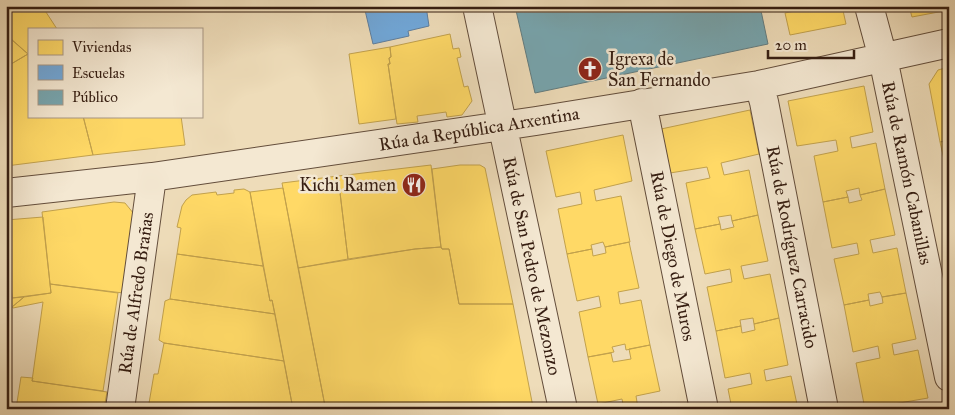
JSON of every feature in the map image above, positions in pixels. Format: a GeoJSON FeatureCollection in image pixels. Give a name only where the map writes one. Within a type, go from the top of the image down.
{"type":"FeatureCollection","features":[{"type":"Feature","properties":{"kind":"street","name":"Rúa de San Pedro de Mezonzo"},"geometry":{"type":"LineString","coordinates":[[477,6],[562,409]]}},
{"type":"Feature","properties":{"kind":"street","name":"Rúa de Ramón Cabanillas"},"geometry":{"type":"LineString","coordinates":[[869,6],[883,58],[949,377]]}},
{"type":"Feature","properties":{"kind":"street","name":"Rúa da República Arxentina"},"geometry":{"type":"LineString","coordinates":[[6,193],[152,176],[502,126],[759,85],[949,43]]}},
{"type":"Feature","properties":{"kind":"street","name":"Rúa de Rodríguez Carracido"},"geometry":{"type":"LineString","coordinates":[[759,85],[764,102],[824,409]]}},
{"type":"Feature","properties":{"kind":"street","name":"Rúa de Diego de Muros"},"geometry":{"type":"LineString","coordinates":[[642,103],[704,409]]}},
{"type":"Feature","properties":{"kind":"street","name":"Rúa de Alfredo Brañas"},"geometry":{"type":"LineString","coordinates":[[120,409],[152,176]]}},
{"type":"Feature","properties":{"kind":"building: Viviendas"},"geometry":{"type":"Polygon","coordinates":[[[6,6],[42,6],[56,28],[28,28],[28,54],[6,35],[6,6]]]}},
{"type":"Feature","properties":{"kind":"building: Viviendas"},"geometry":{"type":"Polygon","coordinates":[[[818,6],[842,6],[846,24],[790,35],[785,13],[818,6]]]}},
{"type":"Feature","properties":{"kind":"building: Viviendas"},"geometry":{"type":"Polygon","coordinates":[[[909,6],[949,6],[949,10],[912,17],[909,6]]]}},
{"type":"Feature","properties":{"kind":"building: Viviendas"},"geometry":{"type":"Polygon","coordinates":[[[450,34],[453,49],[459,48],[461,57],[457,58],[464,87],[468,86],[472,101],[462,115],[447,117],[446,112],[417,116],[418,122],[397,124],[388,64],[390,64],[389,58],[391,57],[390,47],[450,34]]]}},
{"type":"Feature","properties":{"kind":"building: Viviendas"},"geometry":{"type":"Polygon","coordinates":[[[8,36],[28,54],[6,67],[6,38],[8,36]]]}},
{"type":"Feature","properties":{"kind":"building: Viviendas"},"geometry":{"type":"Polygon","coordinates":[[[390,47],[391,57],[389,58],[390,64],[388,64],[396,119],[359,124],[349,54],[390,47]]]}},
{"type":"Feature","properties":{"kind":"building: Viviendas"},"geometry":{"type":"Polygon","coordinates":[[[28,54],[28,118],[84,118],[93,155],[6,166],[6,67],[28,54]]]}},
{"type":"Feature","properties":{"kind":"building: Viviendas"},"geometry":{"type":"Polygon","coordinates":[[[949,67],[949,140],[940,142],[929,84],[938,70],[949,67]]]}},
{"type":"Feature","properties":{"kind":"building: Viviendas"},"geometry":{"type":"Polygon","coordinates":[[[864,86],[873,132],[850,137],[852,148],[876,143],[885,189],[860,195],[859,188],[846,191],[848,197],[823,202],[814,156],[838,151],[836,140],[797,146],[788,101],[864,86]]]}},
{"type":"Feature","properties":{"kind":"building: Viviendas"},"geometry":{"type":"Polygon","coordinates":[[[750,110],[759,154],[721,163],[724,175],[749,170],[758,215],[732,221],[731,215],[718,217],[720,224],[695,229],[686,183],[710,178],[707,167],[670,173],[661,129],[750,110]]]}},
{"type":"Feature","properties":{"kind":"building: Viviendas"},"geometry":{"type":"Polygon","coordinates":[[[84,118],[181,118],[185,145],[93,155],[84,118]]]}},
{"type":"Feature","properties":{"kind":"building: Viviendas"},"geometry":{"type":"Polygon","coordinates":[[[623,135],[632,181],[594,190],[596,201],[621,196],[630,242],[605,247],[603,242],[591,245],[592,249],[567,254],[558,209],[582,204],[580,192],[556,197],[546,151],[623,135]]]}},
{"type":"Feature","properties":{"kind":"building: Viviendas"},"geometry":{"type":"Polygon","coordinates":[[[949,140],[949,182],[940,142],[949,140]]]}},
{"type":"Feature","properties":{"kind":"building: Viviendas"},"geometry":{"type":"Polygon","coordinates":[[[431,165],[441,247],[348,259],[338,176],[431,165]]]}},
{"type":"Feature","properties":{"kind":"building: Viviendas"},"geometry":{"type":"Polygon","coordinates":[[[460,165],[480,165],[485,168],[513,304],[459,304],[449,249],[442,249],[441,247],[432,169],[460,165]]]}},
{"type":"Feature","properties":{"kind":"building: Viviendas"},"geometry":{"type":"Polygon","coordinates":[[[338,176],[348,259],[298,268],[282,183],[338,176]]]}},
{"type":"Feature","properties":{"kind":"building: Viviendas"},"geometry":{"type":"Polygon","coordinates":[[[283,188],[325,406],[311,409],[293,409],[272,300],[270,301],[250,192],[283,188]]]}},
{"type":"Feature","properties":{"kind":"building: Viviendas"},"geometry":{"type":"Polygon","coordinates":[[[244,189],[250,192],[263,266],[177,254],[181,228],[177,227],[182,206],[186,200],[192,195],[216,192],[217,195],[234,193],[234,190],[244,189]]]}},
{"type":"Feature","properties":{"kind":"building: Viviendas"},"geometry":{"type":"Polygon","coordinates":[[[885,189],[895,235],[870,240],[873,253],[897,248],[906,293],[882,297],[880,292],[868,294],[869,300],[844,305],[834,259],[859,254],[857,243],[832,248],[823,202],[848,197],[849,203],[862,200],[860,195],[885,189]]]}},
{"type":"Feature","properties":{"kind":"building: Viviendas"},"geometry":{"type":"Polygon","coordinates":[[[114,202],[125,203],[134,214],[123,293],[50,284],[42,212],[114,202]]]}},
{"type":"Feature","properties":{"kind":"building: Viviendas"},"geometry":{"type":"Polygon","coordinates":[[[758,215],[768,261],[741,266],[744,279],[770,274],[779,318],[754,324],[753,318],[740,320],[741,326],[716,331],[707,287],[732,282],[730,269],[705,274],[695,229],[720,224],[721,230],[734,227],[732,221],[758,215]]]}},
{"type":"Feature","properties":{"kind":"building: Viviendas"},"geometry":{"type":"Polygon","coordinates":[[[43,217],[51,293],[12,298],[6,220],[43,217]]]}},
{"type":"Feature","properties":{"kind":"building: Viviendas"},"geometry":{"type":"Polygon","coordinates":[[[6,229],[12,298],[24,297],[12,307],[6,300],[6,229]]]}},
{"type":"Feature","properties":{"kind":"building: Viviendas"},"geometry":{"type":"Polygon","coordinates":[[[629,242],[639,288],[618,292],[620,304],[641,300],[650,345],[626,350],[625,344],[612,347],[614,352],[588,357],[579,312],[601,307],[599,296],[577,301],[567,254],[592,249],[593,256],[606,253],[605,247],[629,242]]]}},
{"type":"Feature","properties":{"kind":"building: Viviendas"},"geometry":{"type":"Polygon","coordinates":[[[441,247],[442,249],[449,249],[459,304],[513,304],[533,407],[526,408],[492,404],[452,409],[316,409],[325,406],[298,268],[415,249],[441,247]]]}},
{"type":"Feature","properties":{"kind":"building: Viviendas"},"geometry":{"type":"Polygon","coordinates":[[[177,254],[263,266],[270,301],[272,300],[275,314],[170,299],[177,254]]]}},
{"type":"Feature","properties":{"kind":"building: Viviendas"},"geometry":{"type":"Polygon","coordinates":[[[50,284],[118,293],[103,391],[32,381],[43,302],[12,307],[24,297],[51,293],[50,284]]]}},
{"type":"Feature","properties":{"kind":"building: Viviendas"},"geometry":{"type":"Polygon","coordinates":[[[906,293],[916,339],[892,344],[894,355],[918,350],[928,398],[865,409],[856,363],[880,358],[878,346],[853,352],[844,305],[869,300],[870,306],[883,303],[882,297],[906,293]]]}},
{"type":"Feature","properties":{"kind":"building: Viviendas"},"geometry":{"type":"Polygon","coordinates":[[[170,299],[275,314],[284,361],[164,343],[159,340],[165,301],[170,299]]]}},
{"type":"Feature","properties":{"kind":"building: Viviendas"},"geometry":{"type":"Polygon","coordinates":[[[779,318],[788,365],[764,370],[766,381],[791,376],[798,409],[732,409],[728,389],[752,384],[750,373],[725,378],[716,331],[741,326],[742,333],[755,330],[754,324],[779,318]]]}},
{"type":"Feature","properties":{"kind":"building: Viviendas"},"geometry":{"type":"Polygon","coordinates":[[[164,343],[284,361],[293,409],[148,409],[154,374],[158,374],[164,343]]]}},
{"type":"Feature","properties":{"kind":"building: Viviendas"},"geometry":{"type":"Polygon","coordinates":[[[650,345],[660,391],[636,396],[638,408],[662,403],[663,409],[624,409],[622,399],[598,404],[588,357],[611,353],[613,362],[631,359],[629,349],[650,345]]]}},
{"type":"Feature","properties":{"kind":"building: Viviendas"},"geometry":{"type":"Polygon","coordinates":[[[21,377],[33,378],[32,381],[107,392],[104,409],[16,409],[21,377]]]}},
{"type":"Feature","properties":{"kind":"building: Viviendas"},"geometry":{"type":"Polygon","coordinates":[[[492,404],[526,408],[533,407],[534,409],[452,409],[492,404]]]}},
{"type":"Feature","properties":{"kind":"building: Escuelas"},"geometry":{"type":"Polygon","coordinates":[[[364,6],[426,6],[429,26],[408,31],[409,36],[373,44],[364,6]]]}},
{"type":"Feature","properties":{"kind":"building: Público","name":"Igrexa de San Fernando"},"geometry":{"type":"Polygon","coordinates":[[[515,6],[760,6],[768,44],[535,93],[515,6]]]}},
{"type":"Feature","properties":{"kind":"place","name":"Igrexa de San Fernando"},"geometry":{"type":"Point","coordinates":[590,69]}},
{"type":"Feature","properties":{"kind":"place","name":"Kichi Ramen"},"geometry":{"type":"Point","coordinates":[414,185]}}]}
